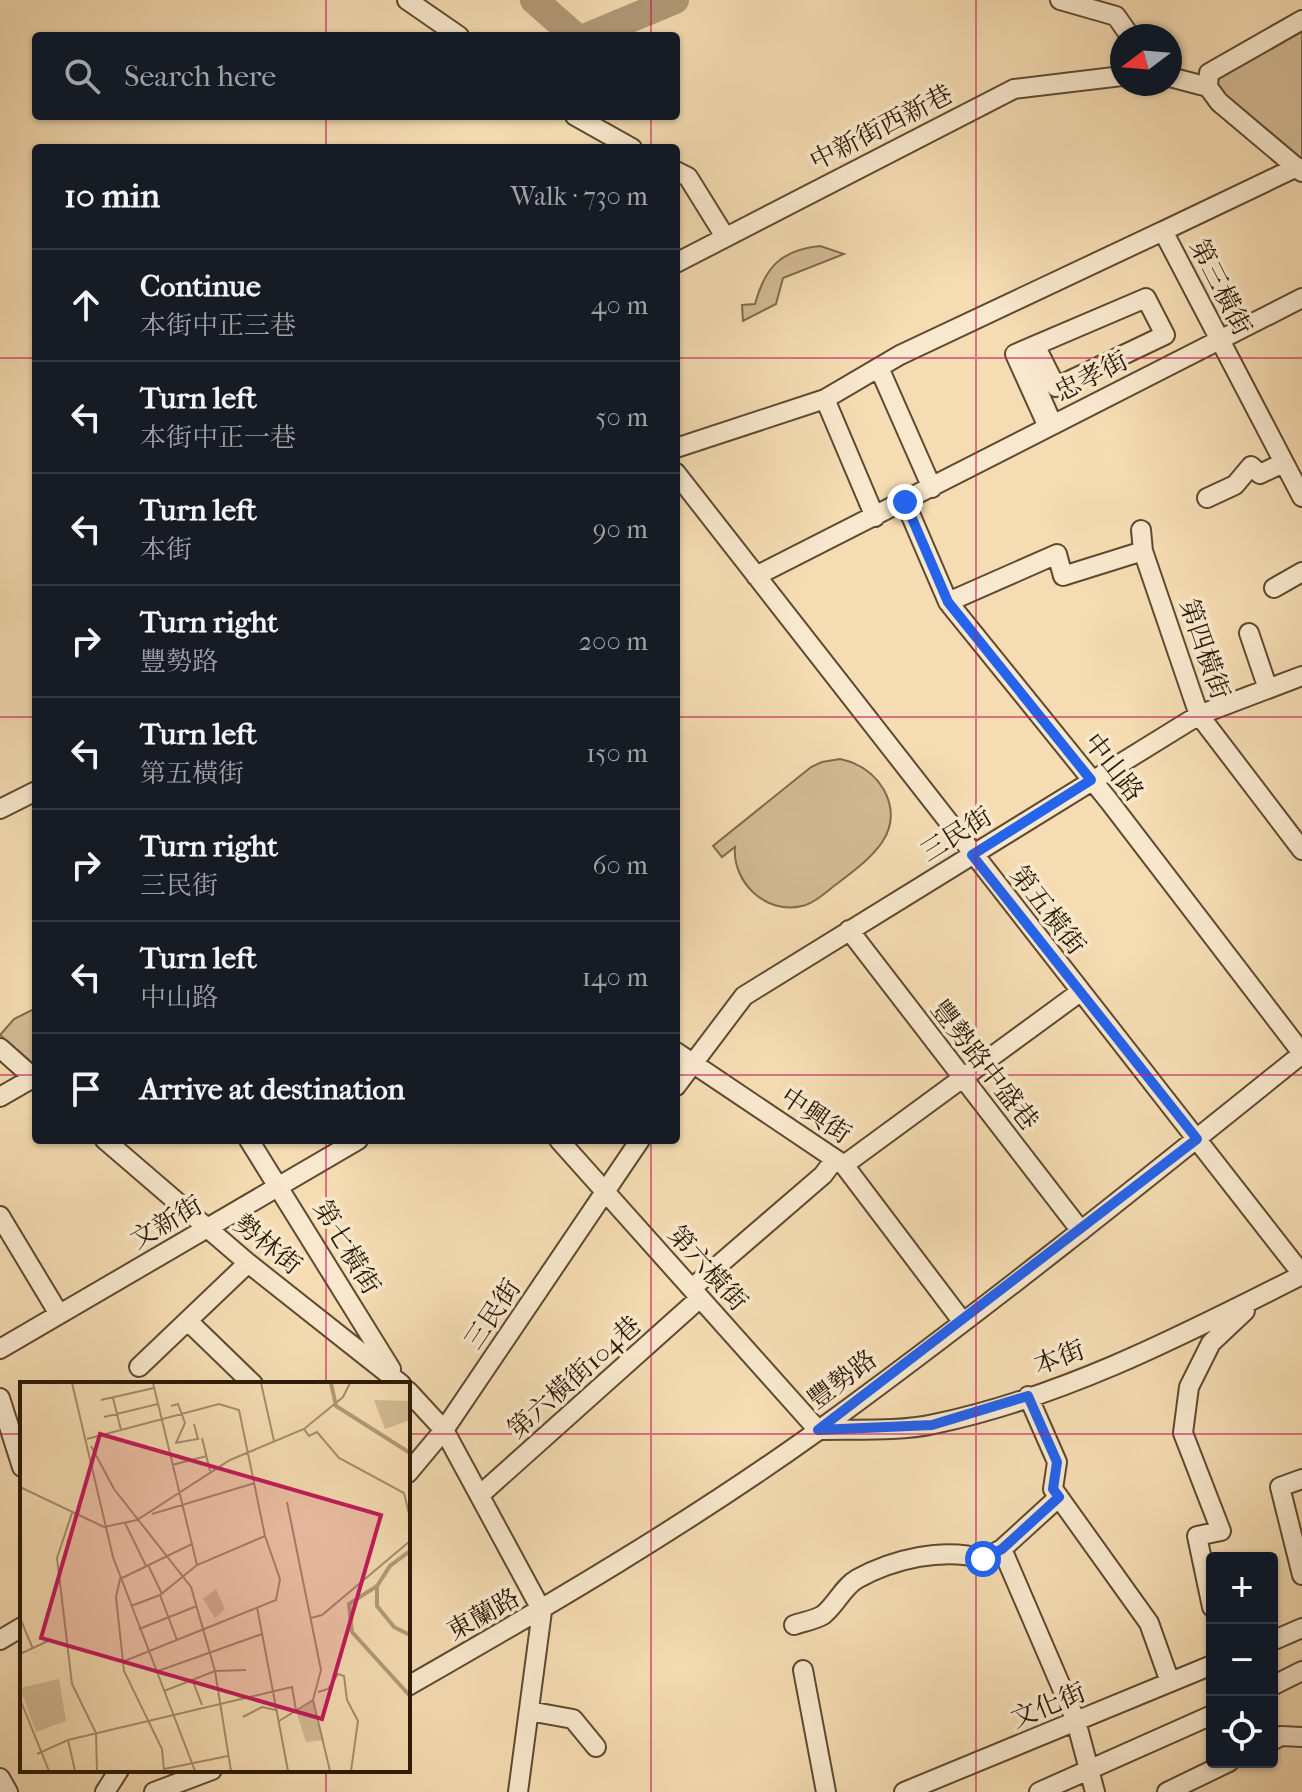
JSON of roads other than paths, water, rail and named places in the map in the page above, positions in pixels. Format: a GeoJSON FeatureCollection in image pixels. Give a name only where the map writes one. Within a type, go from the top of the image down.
{"type":"FeatureCollection","features":[{"type":"Feature","properties":{"kind":"street"},"geometry":{"type":"LineString","coordinates":[[407,0],[453,32]]}},
{"type":"Feature","properties":{"kind":"street"},"geometry":{"type":"LineString","coordinates":[[1060,0],[1116,16],[1122,24]]}},
{"type":"Feature","properties":{"kind":"street"},"geometry":{"type":"LineString","coordinates":[[1208,87],[1209,73],[1222,63],[1302,20]]}},
{"type":"Feature","properties":{"kind":"street","name":"中新街西新巷"},"geometry":{"type":"LineString","coordinates":[[680,261],[724,235],[1014,89],[1110,77]]}},
{"type":"Feature","properties":{"kind":"street"},"geometry":{"type":"LineString","coordinates":[[1182,80],[1208,87],[1219,102],[1299,170]]}},
{"type":"Feature","properties":{"kind":"street"},"geometry":{"type":"LineString","coordinates":[[582,120],[625,144]]}},
{"type":"Feature","properties":{"kind":"street","name":"第三橫街"},"geometry":{"type":"LineString","coordinates":[[1299,170],[1163,231],[1302,497]]}},
{"type":"Feature","properties":{"kind":"street"},"geometry":{"type":"LineString","coordinates":[[680,173],[688,177],[724,235]]}},
{"type":"Feature","properties":{"kind":"street"},"geometry":{"type":"LineString","coordinates":[[680,447],[825,399],[880,370],[900,355],[1163,231]]}},
{"type":"Feature","properties":{"kind":"street"},"geometry":{"type":"LineString","coordinates":[[1146,298],[1165,335],[1056,387],[1039,353],[1024,359],[1050,426],[1015,354],[1146,298]]}},
{"type":"Feature","properties":{"kind":"street","name":"忠孝街"},"geometry":{"type":"LineString","coordinates":[[905,502],[1302,298]]}},
{"type":"Feature","properties":{"kind":"street"},"geometry":{"type":"LineString","coordinates":[[880,370],[932,488]]}},
{"type":"Feature","properties":{"kind":"street"},"geometry":{"type":"LineString","coordinates":[[825,399],[875,517]]}},
{"type":"Feature","properties":{"kind":"street"},"geometry":{"type":"LineString","coordinates":[[1207,498],[1235,485],[1251,466],[1260,474],[1283,463]]}},
{"type":"Feature","properties":{"kind":"street"},"geometry":{"type":"LineString","coordinates":[[680,478],[756,576],[905,502]]}},
{"type":"Feature","properties":{"kind":"street","name":"中山路"},"geometry":{"type":"LineString","coordinates":[[905,502],[948,602],[1091,780],[1302,1054]]}},
{"type":"Feature","properties":{"kind":"street","name":"第四橫街"},"geometry":{"type":"LineString","coordinates":[[1141,530],[1143,551],[1199,715],[1296,829],[1302,850]]}},
{"type":"Feature","properties":{"kind":"street"},"geometry":{"type":"LineString","coordinates":[[948,602],[1057,554],[1063,576],[1143,551]]}},
{"type":"Feature","properties":{"kind":"street"},"geometry":{"type":"LineString","coordinates":[[1274,588],[1302,572]]}},
{"type":"Feature","properties":{"kind":"street","name":"第五橫街"},"geometry":{"type":"LineString","coordinates":[[756,576],[1302,1275]]}},
{"type":"Feature","properties":{"kind":"street"},"geometry":{"type":"LineString","coordinates":[[1249,633],[1268,689]]}},
{"type":"Feature","properties":{"kind":"street","name":"三民街"},"geometry":{"type":"LineString","coordinates":[[680,1080],[744,996],[1199,715],[1302,676]]}},
{"type":"Feature","properties":{"kind":"street"},"geometry":{"type":"LineString","coordinates":[[0,809],[32,800]]}},
{"type":"Feature","properties":{"kind":"street","name":"豐勢路中盛巷"},"geometry":{"type":"LineString","coordinates":[[849,930],[1081,1231]]}},
{"type":"Feature","properties":{"kind":"street","name":"第六橫街104巷"},"geometry":{"type":"LineString","coordinates":[[481,1494],[823,1175],[963,1079],[1080,992]]}},
{"type":"Feature","properties":{"kind":"street"},"geometry":{"type":"LineString","coordinates":[[0,1048],[32,1076]]}},
{"type":"Feature","properties":{"kind":"street","name":"豐勢路"},"geometry":{"type":"LineString","coordinates":[[542,1611],[818,1430],[1081,1231],[1302,1054]]}},
{"type":"Feature","properties":{"kind":"street","name":"中興街"},"geometry":{"type":"LineString","coordinates":[[680,1055],[839,1162],[962,1321]]}},
{"type":"Feature","properties":{"kind":"street"},"geometry":{"type":"LineString","coordinates":[[0,1097],[32,1081]]}},
{"type":"Feature","properties":{"kind":"street","name":"勢林街"},"geometry":{"type":"LineString","coordinates":[[110,1144],[248,1263],[399,1382]]}},
{"type":"Feature","properties":{"kind":"street","name":"第七橫街"},"geometry":{"type":"LineString","coordinates":[[252,1144],[401,1382]]}},
{"type":"Feature","properties":{"kind":"street","name":"文新街"},"geometry":{"type":"LineString","coordinates":[[0,1349],[351,1144]]}},
{"type":"Feature","properties":{"kind":"street","name":"第六橫街"},"geometry":{"type":"LineString","coordinates":[[563,1144],[818,1430]]}},
{"type":"Feature","properties":{"kind":"street","name":"三民街"},"geometry":{"type":"LineString","coordinates":[[410,1471],[444,1430],[637,1144]]}},
{"type":"Feature","properties":{"kind":"street"},"geometry":{"type":"LineString","coordinates":[[0,1216],[59,1314]]}},
{"type":"Feature","properties":{"kind":"street"},"geometry":{"type":"LineString","coordinates":[[139,1367],[248,1263]]}},
{"type":"Feature","properties":{"kind":"street","name":"本街"},"geometry":{"type":"LineString","coordinates":[[818,1430],[932,1425],[1028,1396],[1153,1351],[1302,1275]]}},
{"type":"Feature","properties":{"kind":"street"},"geometry":{"type":"LineString","coordinates":[[1206,1579],[1197,1536],[1221,1531],[1183,1433],[1189,1387],[1211,1343],[1260,1297]]}},
{"type":"Feature","properties":{"kind":"street"},"geometry":{"type":"LineString","coordinates":[[189,1322],[251,1382]]}},
{"type":"Feature","properties":{"kind":"street","name":"勢林街"},"geometry":{"type":"LineString","coordinates":[[410,1393],[444,1430],[542,1611]]}},
{"type":"Feature","properties":{"kind":"street"},"geometry":{"type":"LineString","coordinates":[[1028,1396],[1057,1462],[1053,1489],[1149,1623],[1170,1682]]}},
{"type":"Feature","properties":{"kind":"street"},"geometry":{"type":"LineString","coordinates":[[0,1398],[20,1461]]}},
{"type":"Feature","properties":{"kind":"street"},"geometry":{"type":"LineString","coordinates":[[1302,1479],[1280,1487],[1302,1575]]}},
{"type":"Feature","properties":{"kind":"street"},"geometry":{"type":"LineString","coordinates":[[794,1625],[822,1616],[855,1579],[936,1553],[965,1554],[983,1559],[1002,1549],[1059,1497]]}},
{"type":"Feature","properties":{"kind":"street"},"geometry":{"type":"LineString","coordinates":[[1002,1549],[1076,1721],[1095,1792]]}},
{"type":"Feature","properties":{"kind":"street"},"geometry":{"type":"LineString","coordinates":[[518,1792],[542,1611]]}},
{"type":"Feature","properties":{"kind":"street","name":"東蘭路"},"geometry":{"type":"LineString","coordinates":[[410,1685],[542,1611]]}},
{"type":"Feature","properties":{"kind":"street"},"geometry":{"type":"LineString","coordinates":[[0,1640],[20,1628]]}},
{"type":"Feature","properties":{"kind":"street"},"geometry":{"type":"LineString","coordinates":[[1278,1638],[1302,1628]]}},
{"type":"Feature","properties":{"kind":"street","name":"文化街"},"geometry":{"type":"LineString","coordinates":[[904,1792],[1206,1667]]}},
{"type":"Feature","properties":{"kind":"street"},"geometry":{"type":"LineString","coordinates":[[803,1670],[826,1792]]}},
{"type":"Feature","properties":{"kind":"street"},"geometry":{"type":"LineString","coordinates":[[1278,1683],[1302,1671]]}},
{"type":"Feature","properties":{"kind":"street"},"geometry":{"type":"LineString","coordinates":[[529,1711],[573,1719],[596,1747]]}},
{"type":"Feature","properties":{"kind":"street"},"geometry":{"type":"LineString","coordinates":[[1039,1792],[1122,1752],[1206,1717]]}},
{"type":"Feature","properties":{"kind":"street"},"geometry":{"type":"LineString","coordinates":[[1278,1738],[1301,1737]]}},
{"type":"Feature","properties":{"kind":"street"},"geometry":{"type":"LineString","coordinates":[[1167,1792],[1217,1768]]}},
{"type":"Feature","properties":{"kind":"street"},"geometry":{"type":"LineString","coordinates":[[105,1792],[118,1772]]}},
{"type":"Feature","properties":{"kind":"street"},"geometry":{"type":"LineString","coordinates":[[154,1792],[207,1772]]}},
{"type":"Feature","properties":{"kind":"street"},"geometry":{"type":"LineString","coordinates":[[0,1778],[8,1792]]}},
{"type":"Feature","properties":{"kind":"waterway"},"geometry":{"type":"LineString","coordinates":[[534,0],[570,32]]}},
{"type":"Feature","properties":{"kind":"waterway"},"geometry":{"type":"LineString","coordinates":[[599,32],[675,0]]}}]}
